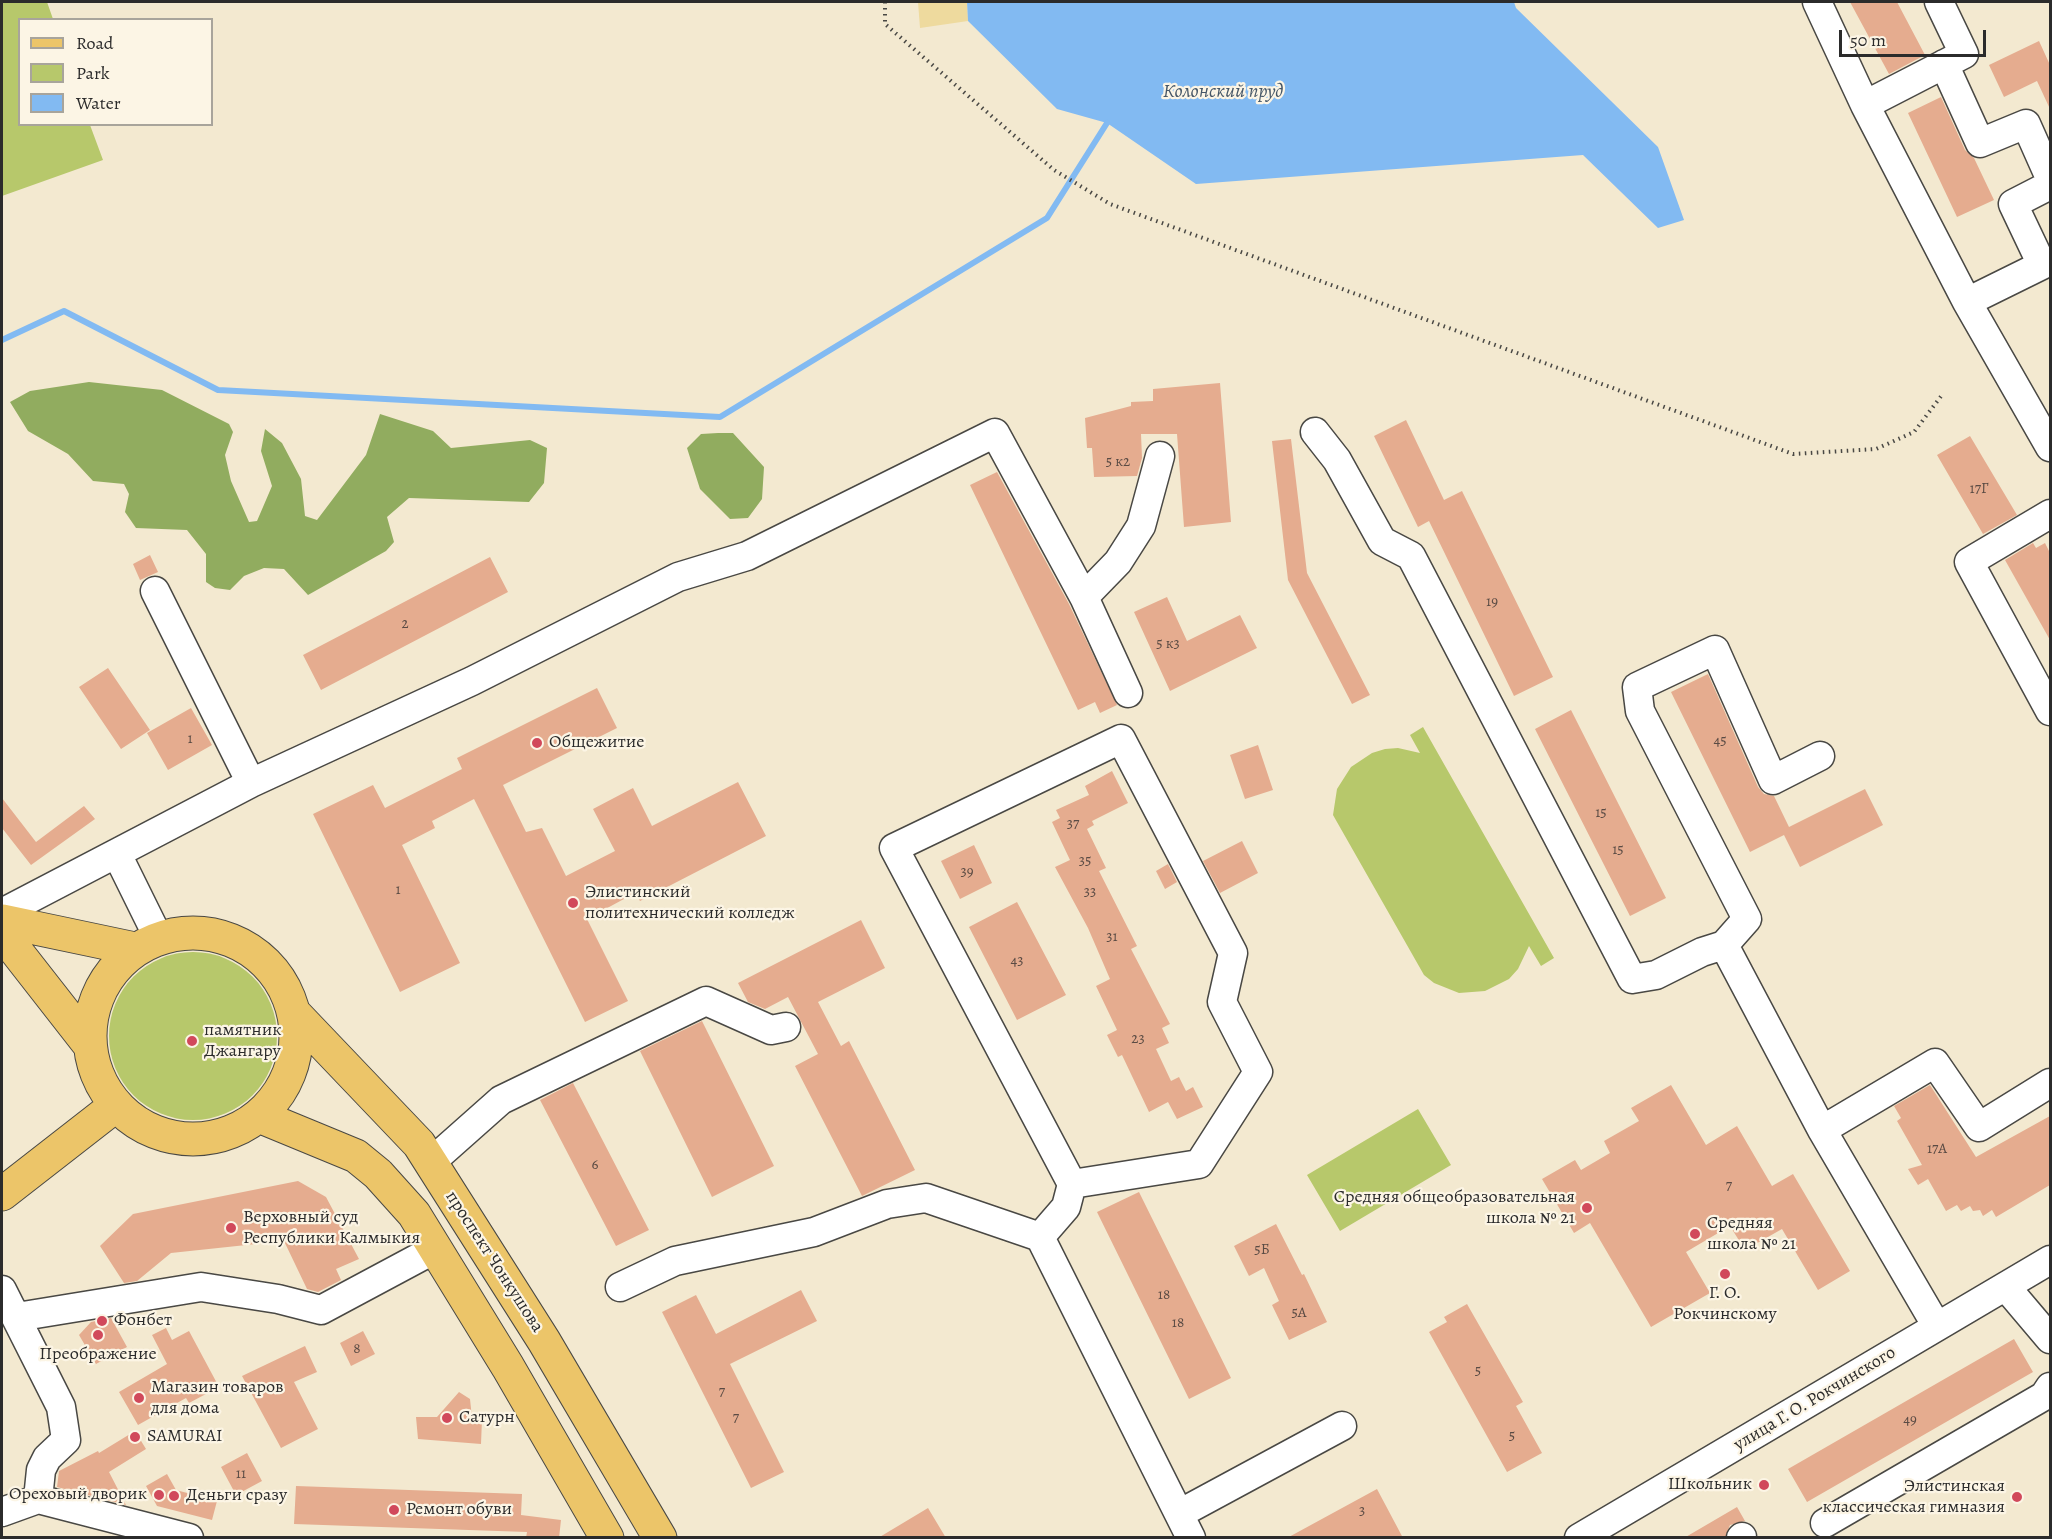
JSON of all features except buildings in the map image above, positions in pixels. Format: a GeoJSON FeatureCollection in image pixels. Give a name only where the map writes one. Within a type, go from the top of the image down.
{"type":"FeatureCollection","features":[{"type":"Feature","properties":{"kind":"main road"},"geometry":{"type":"LineString","coordinates":[[2,921],[147,943],[196,933],[216,934],[243,945],[266,962],[283,986],[294,1013],[297,1041],[291,1069],[279,1095],[259,1116],[232,1133],[201,1140],[169,1138],[140,1126],[115,1106],[96,1077],[88,1043],[95,1002],[116,965],[147,943]]}},
{"type":"Feature","properties":{"kind":"main road"},"geometry":{"type":"LineString","coordinates":[[2,933],[88,1043]]}},
{"type":"Feature","properties":{"kind":"main road","name":"проспект Чонкушова"},"geometry":{"type":"LineString","coordinates":[[294,1013],[418,1144],[544,1341],[660,1538]]}},
{"type":"Feature","properties":{"kind":"main road"},"geometry":{"type":"LineString","coordinates":[[2,1194],[115,1106]]}},
{"type":"Feature","properties":{"kind":"main road"},"geometry":{"type":"LineString","coordinates":[[259,1116],[356,1156],[370,1167],[414,1214],[601,1536]]}},
{"type":"Feature","properties":{"kind":"street"},"geometry":{"type":"LineString","coordinates":[[1816,2],[1865,105],[1967,302],[2050,447]]}},
{"type":"Feature","properties":{"kind":"street"},"geometry":{"type":"LineString","coordinates":[[1865,105],[1964,54],[1939,2]]}},
{"type":"Feature","properties":{"kind":"street"},"geometry":{"type":"LineString","coordinates":[[1944,64],[1980,143],[2026,124],[2050,178]]}},
{"type":"Feature","properties":{"kind":"street"},"geometry":{"type":"LineString","coordinates":[[1967,302],[2042,265],[2013,204],[2050,185]]}},
{"type":"Feature","properties":{"kind":"street"},"geometry":{"type":"LineString","coordinates":[[1315,432],[1337,460],[1382,541],[1411,556],[1632,979],[1656,975],[1702,952],[1724,945],[1747,919],[1640,711],[1637,687],[1715,650],[1773,780],[1820,756]]}},
{"type":"Feature","properties":{"kind":"street"},"geometry":{"type":"LineString","coordinates":[[2,913],[251,783],[472,681],[678,577],[747,556],[995,433],[1084,597],[1128,693]]}},
{"type":"Feature","properties":{"kind":"street"},"geometry":{"type":"LineString","coordinates":[[1084,597],[1118,562],[1141,526],[1160,456]]}},
{"type":"Feature","properties":{"kind":"street"},"geometry":{"type":"LineString","coordinates":[[2050,514],[1969,562],[2050,711]]}},
{"type":"Feature","properties":{"kind":"street"},"geometry":{"type":"LineString","coordinates":[[155,591],[251,783]]}},
{"type":"Feature","properties":{"kind":"street"},"geometry":{"type":"LineString","coordinates":[[1040,1237],[1066,1207],[1072,1184],[894,848],[1121,739],[1233,953],[1222,1002],[1258,1072],[1199,1164],[1072,1184]]}},
{"type":"Feature","properties":{"kind":"street"},"geometry":{"type":"LineString","coordinates":[[117,854],[147,943]]}},
{"type":"Feature","properties":{"kind":"street"},"geometry":{"type":"LineString","coordinates":[[1724,945],[1822,1130],[1936,1325]]}},
{"type":"Feature","properties":{"kind":"street"},"geometry":{"type":"LineString","coordinates":[[430,1163],[501,1100],[706,1001],[771,1030],[786,1027]]}},
{"type":"Feature","properties":{"kind":"street"},"geometry":{"type":"LineString","coordinates":[[1822,1130],[1935,1063],[1979,1128],[2050,1083]]}},
{"type":"Feature","properties":{"kind":"street"},"geometry":{"type":"LineString","coordinates":[[620,1287],[675,1261],[814,1232],[887,1204],[926,1198],[1040,1237],[1185,1526],[1342,1426]]}},
{"type":"Feature","properties":{"kind":"street"},"geometry":{"type":"LineString","coordinates":[[17,1317],[201,1287],[278,1299],[321,1310],[435,1249]]}},
{"type":"Feature","properties":{"kind":"street","name":"улица Г. О. Рокчинского"},"geometry":{"type":"LineString","coordinates":[[1579,1538],[1772,1425],[1936,1325],[2050,1260]]}},
{"type":"Feature","properties":{"kind":"street"},"geometry":{"type":"LineString","coordinates":[[2006,1287],[2050,1339]]}},
{"type":"Feature","properties":{"kind":"street"},"geometry":{"type":"LineString","coordinates":[[2,1290],[61,1407],[66,1440],[47,1458],[41,1470],[38,1499]]}},
{"type":"Feature","properties":{"kind":"street"},"geometry":{"type":"LineString","coordinates":[[1825,1523],[2044,1396],[2050,1387]]}},
{"type":"Feature","properties":{"kind":"street"},"geometry":{"type":"LineString","coordinates":[[2,1512],[38,1499],[189,1538]]}},
{"type":"Feature","properties":{"kind":"path"},"geometry":{"type":"LineString","coordinates":[[885,2],[885,24],[1054,170],[1110,204],[1793,454],[1876,449],[1914,432],[1942,396]]}},
{"type":"Feature","properties":{"kind":"green space"},"geometry":{"type":"Polygon","coordinates":[[[2,2],[47,2],[53,18],[18,18],[18,126],[90,126],[103,160],[2,196],[2,2]]]}},
{"type":"Feature","properties":{"kind":"green space"},"geometry":{"type":"Polygon","coordinates":[[[89,382],[162,390],[229,424],[233,432],[225,455],[231,481],[249,522],[257,521],[272,486],[261,451],[265,429],[282,443],[301,479],[305,516],[317,520],[366,455],[380,414],[433,431],[451,448],[530,440],[547,448],[544,483],[529,502],[409,498],[387,517],[394,542],[386,551],[308,595],[284,569],[264,568],[244,576],[230,590],[215,588],[206,582],[206,554],[187,530],[136,528],[125,512],[129,494],[124,484],[93,481],[68,454],[28,431],[10,402],[30,391],[89,382]]]}},
{"type":"Feature","properties":{"kind":"green space"},"geometry":{"type":"Polygon","coordinates":[[[733,433],[764,467],[762,499],[748,518],[730,519],[700,489],[687,448],[701,434],[733,433]]]}},
{"type":"Feature","properties":{"kind":"green space"},"geometry":{"type":"Polygon","coordinates":[[[1423,727],[1554,958],[1541,966],[1529,946],[1518,969],[1509,979],[1485,991],[1459,993],[1434,983],[1424,975],[1333,815],[1337,789],[1351,767],[1372,753],[1385,749],[1398,748],[1420,753],[1410,735],[1423,727]]]}},
{"type":"Feature","properties":{"kind":"green space"},"geometry":{"type":"Polygon","coordinates":[[[193,952],[225,958],[240,966],[252,977],[263,989],[271,1004],[277,1036],[271,1068],[263,1083],[252,1095],[240,1106],[225,1114],[193,1120],[161,1114],[146,1106],[134,1095],[123,1083],[115,1068],[109,1036],[115,1004],[123,989],[134,977],[146,966],[161,958],[193,952]]]}},
{"type":"Feature","properties":{"kind":"green space"},"geometry":{"type":"Polygon","coordinates":[[[1418,1109],[1451,1165],[1340,1231],[1307,1175],[1418,1109]]]}},
{"type":"Feature","properties":{"kind":"sand"},"geometry":{"type":"Polygon","coordinates":[[[918,2],[967,2],[968,21],[920,28],[918,2]]]}},
{"type":"Feature","properties":{"kind":"water","name":"Колонский пруд"},"geometry":{"type":"Polygon","coordinates":[[[967,2],[1514,2],[1516,8],[1658,147],[1684,220],[1658,228],[1583,155],[1196,184],[1107,123],[1057,109],[968,21],[967,2]]]}},
{"type":"Feature","properties":{"kind":"waterway"},"geometry":{"type":"LineString","coordinates":[[2,340],[64,311],[218,390],[720,417],[1047,218],[1107,123]]}},
{"type":"Feature","properties":{"kind":"place","name":"Общежитие"},"geometry":{"type":"Point","coordinates":[537,743]}},
{"type":"Feature","properties":{"kind":"place","name":"Элистинский политехнический колледж"},"geometry":{"type":"Point","coordinates":[573,903]}},
{"type":"Feature","properties":{"kind":"place","name":"памятник Джангару"},"geometry":{"type":"Point","coordinates":[192,1041]}},
{"type":"Feature","properties":{"kind":"place","name":"Средняя общеобразовательная школа № 21"},"geometry":{"type":"Point","coordinates":[1587,1208]}},
{"type":"Feature","properties":{"kind":"place","name":"Верховный суд Республики Калмыкия"},"geometry":{"type":"Point","coordinates":[231,1228]}},
{"type":"Feature","properties":{"kind":"place","name":"Средняя школа № 21"},"geometry":{"type":"Point","coordinates":[1695,1234]}},
{"type":"Feature","properties":{"kind":"place","name":"Г. О. Рокчинскому"},"geometry":{"type":"Point","coordinates":[1725,1274]}},
{"type":"Feature","properties":{"kind":"place","name":"Фонбет"},"geometry":{"type":"Point","coordinates":[102,1321]}},
{"type":"Feature","properties":{"kind":"place","name":"Преображение"},"geometry":{"type":"Point","coordinates":[98,1335]}},
{"type":"Feature","properties":{"kind":"place","name":"Магазин товаров для дома"},"geometry":{"type":"Point","coordinates":[139,1398]}},
{"type":"Feature","properties":{"kind":"place","name":"Сатурн"},"geometry":{"type":"Point","coordinates":[447,1418]}},
{"type":"Feature","properties":{"kind":"place","name":"SAMURAI"},"geometry":{"type":"Point","coordinates":[135,1437]}},
{"type":"Feature","properties":{"kind":"place","name":"Школьник"},"geometry":{"type":"Point","coordinates":[1764,1485]}},
{"type":"Feature","properties":{"kind":"place","name":"Ореховый дворик"},"geometry":{"type":"Point","coordinates":[159,1495]}},
{"type":"Feature","properties":{"kind":"place","name":"Деньги сразу"},"geometry":{"type":"Point","coordinates":[174,1496]}},
{"type":"Feature","properties":{"kind":"place","name":"Элистинская классическая гимназия"},"geometry":{"type":"Point","coordinates":[2017,1497]}},
{"type":"Feature","properties":{"kind":"place","name":"Ремонт обуви"},"geometry":{"type":"Point","coordinates":[394,1510]}}]}
